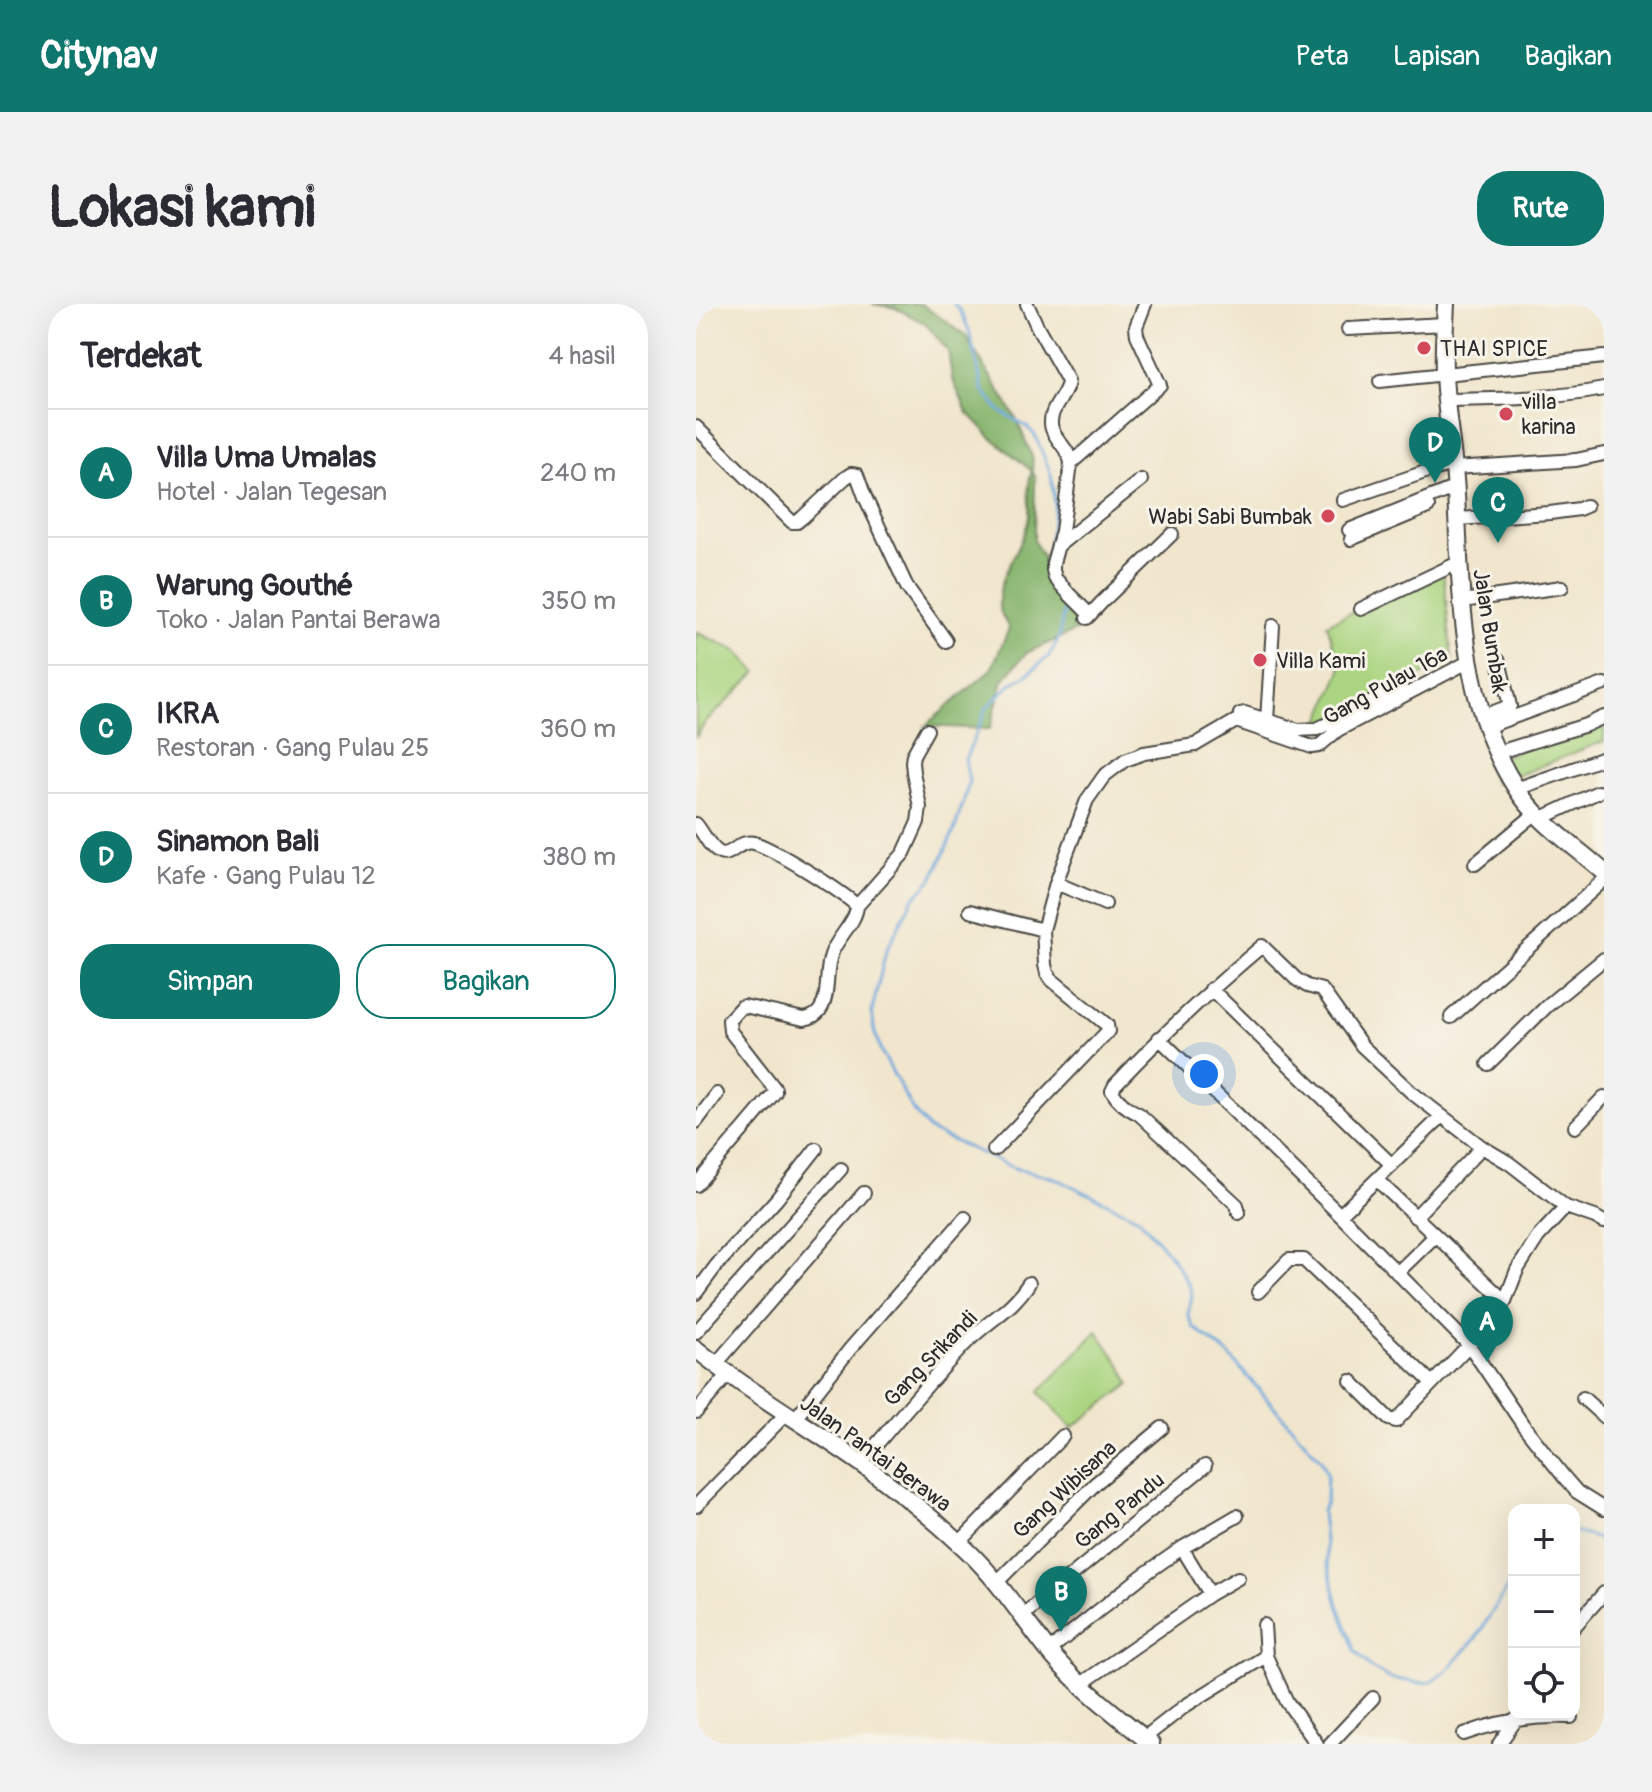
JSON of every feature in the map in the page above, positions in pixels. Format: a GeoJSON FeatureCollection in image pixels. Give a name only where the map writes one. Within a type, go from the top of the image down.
{"type":"FeatureCollection","features":[{"type":"Feature","properties":{"kind":"street"},"geometry":{"type":"LineString","coordinates":[[1027,304],[1068,381],[1067,390],[1051,421],[1052,428],[1070,454],[1071,463],[1066,509],[1053,563],[1055,578],[1088,618],[1172,534]]}},
{"type":"Feature","properties":{"kind":"street"},"geometry":{"type":"LineString","coordinates":[[1071,463],[1160,385],[1137,335],[1136,327],[1145,304]]}},
{"type":"Feature","properties":{"kind":"street","name":"Jalan Bumbak"},"geometry":{"type":"LineString","coordinates":[[1446,304],[1444,374],[1456,491],[1458,563],[1469,658],[1485,722],[1496,753],[1516,789],[1538,816],[1604,872]]}},
{"type":"Feature","properties":{"kind":"street"},"geometry":{"type":"LineString","coordinates":[[1348,329],[1445,324]]}},
{"type":"Feature","properties":{"kind":"street"},"geometry":{"type":"LineString","coordinates":[[1380,381],[1604,357]]}},
{"type":"Feature","properties":{"kind":"street"},"geometry":{"type":"LineString","coordinates":[[1446,400],[1536,398],[1604,389]]}},
{"type":"Feature","properties":{"kind":"street"},"geometry":{"type":"LineString","coordinates":[[696,427],[792,522],[797,522],[845,478],[851,474],[857,475],[907,587],[946,641]]}},
{"type":"Feature","properties":{"kind":"street"},"geometry":{"type":"LineString","coordinates":[[1343,500],[1431,470],[1454,466],[1576,460],[1604,454]]}},
{"type":"Feature","properties":{"kind":"street"},"geometry":{"type":"LineString","coordinates":[[1059,545],[1141,480]]}},
{"type":"Feature","properties":{"kind":"street"},"geometry":{"type":"LineString","coordinates":[[1350,535],[1456,491]]}},
{"type":"Feature","properties":{"kind":"street"},"geometry":{"type":"LineString","coordinates":[[1457,519],[1550,513],[1586,506]]}},
{"type":"Feature","properties":{"kind":"street"},"geometry":{"type":"LineString","coordinates":[[1361,609],[1458,563]]}},
{"type":"Feature","properties":{"kind":"street"},"geometry":{"type":"LineString","coordinates":[[1462,601],[1562,587]]}},
{"type":"Feature","properties":{"kind":"street"},"geometry":{"type":"LineString","coordinates":[[1267,720],[1273,626]]}},
{"type":"Feature","properties":{"kind":"street"},"geometry":{"type":"LineString","coordinates":[[1240,714],[1298,730],[1317,729],[1469,658]]}},
{"type":"Feature","properties":{"kind":"street","name":"Gang Pulau 16a"},"geometry":{"type":"LineString","coordinates":[[1043,930],[1056,883],[1091,792],[1104,776],[1125,760],[1144,753],[1195,745],[1236,721],[1312,747],[1319,746],[1338,730],[1469,658]]}},
{"type":"Feature","properties":{"kind":"street"},"geometry":{"type":"LineString","coordinates":[[1485,722],[1510,706],[1499,661]]}},
{"type":"Feature","properties":{"kind":"street"},"geometry":{"type":"LineString","coordinates":[[1485,722],[1604,684]]}},
{"type":"Feature","properties":{"kind":"street"},"geometry":{"type":"LineString","coordinates":[[1496,753],[1604,717]]}},
{"type":"Feature","properties":{"kind":"street"},"geometry":{"type":"LineString","coordinates":[[696,1185],[775,1092],[730,1031],[729,1020],[744,1006],[804,1019],[819,1012],[825,996],[831,952],[856,914],[857,906],[898,862],[918,822],[920,807],[912,762],[927,730]]}},
{"type":"Feature","properties":{"kind":"street"},"geometry":{"type":"LineString","coordinates":[[1516,789],[1604,758]]}},
{"type":"Feature","properties":{"kind":"street"},"geometry":{"type":"LineString","coordinates":[[1475,864],[1538,816],[1598,792]]}},
{"type":"Feature","properties":{"kind":"street"},"geometry":{"type":"LineString","coordinates":[[696,824],[718,852],[729,854],[737,846],[752,843],[798,867],[857,906]]}},
{"type":"Feature","properties":{"kind":"street"},"geometry":{"type":"LineString","coordinates":[[1451,1017],[1604,880]]}},
{"type":"Feature","properties":{"kind":"street"},"geometry":{"type":"LineString","coordinates":[[1056,883],[1105,904]]}},
{"type":"Feature","properties":{"kind":"street"},"geometry":{"type":"LineString","coordinates":[[970,911],[1043,930],[1047,973],[1065,992],[1107,1025],[1108,1031],[994,1150]]}},
{"type":"Feature","properties":{"kind":"street"},"geometry":{"type":"LineString","coordinates":[[1239,1213],[1237,1205],[1139,1114],[1116,1098],[1112,1091],[1159,1038],[1262,946],[1296,979],[1322,990],[1362,1046],[1411,1092],[1566,1207],[1604,1222]]}},
{"type":"Feature","properties":{"kind":"street"},"geometry":{"type":"LineString","coordinates":[[1488,1064],[1548,1005],[1604,959]]}},
{"type":"Feature","properties":{"kind":"street"},"geometry":{"type":"LineString","coordinates":[[1211,989],[1392,1165]]}},
{"type":"Feature","properties":{"kind":"street"},"geometry":{"type":"LineString","coordinates":[[1159,1038],[1469,1345],[1523,1425],[1564,1477],[1577,1492],[1604,1509]]}},
{"type":"Feature","properties":{"kind":"street"},"geometry":{"type":"LineString","coordinates":[[696,1122],[717,1094]]}},
{"type":"Feature","properties":{"kind":"street"},"geometry":{"type":"LineString","coordinates":[[1575,1127],[1604,1097]]}},
{"type":"Feature","properties":{"kind":"street"},"geometry":{"type":"LineString","coordinates":[[1340,1215],[1442,1116]]}},
{"type":"Feature","properties":{"kind":"street"},"geometry":{"type":"LineString","coordinates":[[1415,1217],[1482,1147]]}},
{"type":"Feature","properties":{"kind":"street"},"geometry":{"type":"LineString","coordinates":[[696,1293],[816,1149]]}},
{"type":"Feature","properties":{"kind":"street"},"geometry":{"type":"LineString","coordinates":[[696,1332],[841,1169]]}},
{"type":"Feature","properties":{"kind":"street"},"geometry":{"type":"LineString","coordinates":[[1377,1180],[1505,1301]]}},
{"type":"Feature","properties":{"kind":"street"},"geometry":{"type":"LineString","coordinates":[[696,1412],[722,1370],[864,1193]]}},
{"type":"Feature","properties":{"kind":"street"},"geometry":{"type":"LineString","coordinates":[[1351,1381],[1389,1419],[1396,1421],[1469,1345],[1505,1301],[1517,1270],[1538,1237],[1566,1207]]}},
{"type":"Feature","properties":{"kind":"street"},"geometry":{"type":"LineString","coordinates":[[696,1506],[790,1417],[965,1218]]}},
{"type":"Feature","properties":{"kind":"street"},"geometry":{"type":"LineString","coordinates":[[1397,1273],[1435,1236]]}},
{"type":"Feature","properties":{"kind":"street"},"geometry":{"type":"LineString","coordinates":[[1258,1292],[1289,1260],[1304,1260],[1432,1383]]}},
{"type":"Feature","properties":{"kind":"street","name":"Gang Srikandi"},"geometry":{"type":"LineString","coordinates":[[861,1463],[969,1340],[1020,1298],[1029,1283]]}},
{"type":"Feature","properties":{"kind":"street","name":"Jalan Pantai Berawa"},"geometry":{"type":"LineString","coordinates":[[696,1349],[790,1417],[861,1463],[960,1542],[1023,1615],[1048,1651],[1147,1741]]}},
{"type":"Feature","properties":{"kind":"street"},"geometry":{"type":"LineString","coordinates":[[1583,1398],[1604,1417]]}},
{"type":"Feature","properties":{"kind":"street","name":"Gang Wibisana"},"geometry":{"type":"LineString","coordinates":[[996,1583],[1074,1503],[1162,1428]]}},
{"type":"Feature","properties":{"kind":"street"},"geometry":{"type":"LineString","coordinates":[[960,1542],[1063,1436]]}},
{"type":"Feature","properties":{"kind":"street","name":"Gang Pandu"},"geometry":{"type":"LineString","coordinates":[[1023,1615],[1205,1466]]}},
{"type":"Feature","properties":{"kind":"street"},"geometry":{"type":"LineString","coordinates":[[1048,1651],[1142,1576],[1237,1516]]}},
{"type":"Feature","properties":{"kind":"street"},"geometry":{"type":"LineString","coordinates":[[1182,1548],[1210,1594]]}},
{"type":"Feature","properties":{"kind":"street"},"geometry":{"type":"LineString","coordinates":[[1081,1684],[1210,1594],[1238,1578]]}},
{"type":"Feature","properties":{"kind":"street"},"geometry":{"type":"LineString","coordinates":[[1580,1620],[1604,1593]]}},
{"type":"Feature","properties":{"kind":"street"},"geometry":{"type":"LineString","coordinates":[[1264,1625],[1266,1656],[1287,1702],[1317,1744]]}},
{"type":"Feature","properties":{"kind":"street"},"geometry":{"type":"LineString","coordinates":[[1147,1741],[1185,1706],[1266,1656]]}},
{"type":"Feature","properties":{"kind":"street"},"geometry":{"type":"LineString","coordinates":[[1330,1744],[1373,1698]]}},
{"type":"Feature","properties":{"kind":"street"},"geometry":{"type":"LineString","coordinates":[[1464,1734],[1508,1720]]}},
{"type":"Feature","properties":{"kind":"street"},"geometry":{"type":"LineString","coordinates":[[1499,1744],[1516,1720]]}},
{"type":"Feature","properties":{"kind":"green space"},"geometry":{"type":"Polygon","coordinates":[[[872,304],[921,304],[965,335],[1016,418],[1033,459],[1032,471],[992,438],[967,412],[952,378],[948,351],[925,323],[895,308],[872,304]]]}},
{"type":"Feature","properties":{"kind":"green space"},"geometry":{"type":"Polygon","coordinates":[[[1032,471],[1035,476],[1034,541],[1072,606],[1076,631],[1026,653],[1003,680],[990,729],[925,726],[991,670],[1009,629],[1000,609],[1000,594],[1002,582],[1026,527],[1032,471]]]}},
{"type":"Feature","properties":{"kind":"green space"},"geometry":{"type":"Polygon","coordinates":[[[1443,569],[1452,660],[1317,729],[1341,670],[1327,624],[1443,569]]]}},
{"type":"Feature","properties":{"kind":"green space"},"geometry":{"type":"Polygon","coordinates":[[[696,632],[737,651],[757,672],[705,723],[696,737],[696,632]]]}},
{"type":"Feature","properties":{"kind":"green space"},"geometry":{"type":"Polygon","coordinates":[[[1604,719],[1604,741],[1496,784],[1486,763],[1604,719]]]}},
{"type":"Feature","properties":{"kind":"green space"},"geometry":{"type":"Polygon","coordinates":[[[1097,1331],[1130,1384],[1072,1428],[1039,1392],[1097,1331]]]}},
{"type":"Feature","properties":{"kind":"waterway"},"geometry":{"type":"LineString","coordinates":[[954,304],[969,330],[983,391],[1000,411],[1035,435],[1051,474],[1055,506],[1048,565]]}},
{"type":"Feature","properties":{"kind":"waterway"},"geometry":{"type":"LineString","coordinates":[[1053,584],[1064,608],[1059,638],[1049,656],[987,707],[965,760],[969,780],[954,831],[932,879],[912,900],[886,951],[872,1011],[880,1049],[914,1112],[929,1130],[1014,1168],[1055,1178],[1139,1218],[1173,1259],[1192,1295],[1188,1314],[1193,1327],[1226,1352],[1321,1460],[1327,1473],[1326,1502],[1322,1511],[1327,1562],[1338,1605],[1355,1651],[1370,1667],[1389,1678],[1431,1682],[1447,1671],[1476,1638],[1508,1587]]}},
{"type":"Feature","properties":{"kind":"waterway"},"geometry":{"type":"LineString","coordinates":[[1580,1534],[1604,1543]]}},
{"type":"Feature","properties":{"kind":"place","name":"THAI SPICE"},"geometry":{"type":"Point","coordinates":[1424,348]}},
{"type":"Feature","properties":{"kind":"place","name":"villa karina"},"geometry":{"type":"Point","coordinates":[1506,414]}},
{"type":"Feature","properties":{"kind":"place","name":"Sinamon Bali"},"geometry":{"type":"Point","coordinates":[1435,483]}},
{"type":"Feature","properties":{"kind":"place","name":"Wabi Sabi Bumbak"},"geometry":{"type":"Point","coordinates":[1328,516]}},
{"type":"Feature","properties":{"kind":"place","name":"IKRA"},"geometry":{"type":"Point","coordinates":[1498,543]}},
{"type":"Feature","properties":{"kind":"place","name":"Villa Kami"},"geometry":{"type":"Point","coordinates":[1260,660]}},
{"type":"Feature","properties":{"kind":"place","name":"Villa Uma Umalas"},"geometry":{"type":"Point","coordinates":[1487,1362]}},
{"type":"Feature","properties":{"kind":"place","name":"Warung Gouthé"},"geometry":{"type":"Point","coordinates":[1061,1632]}}]}
